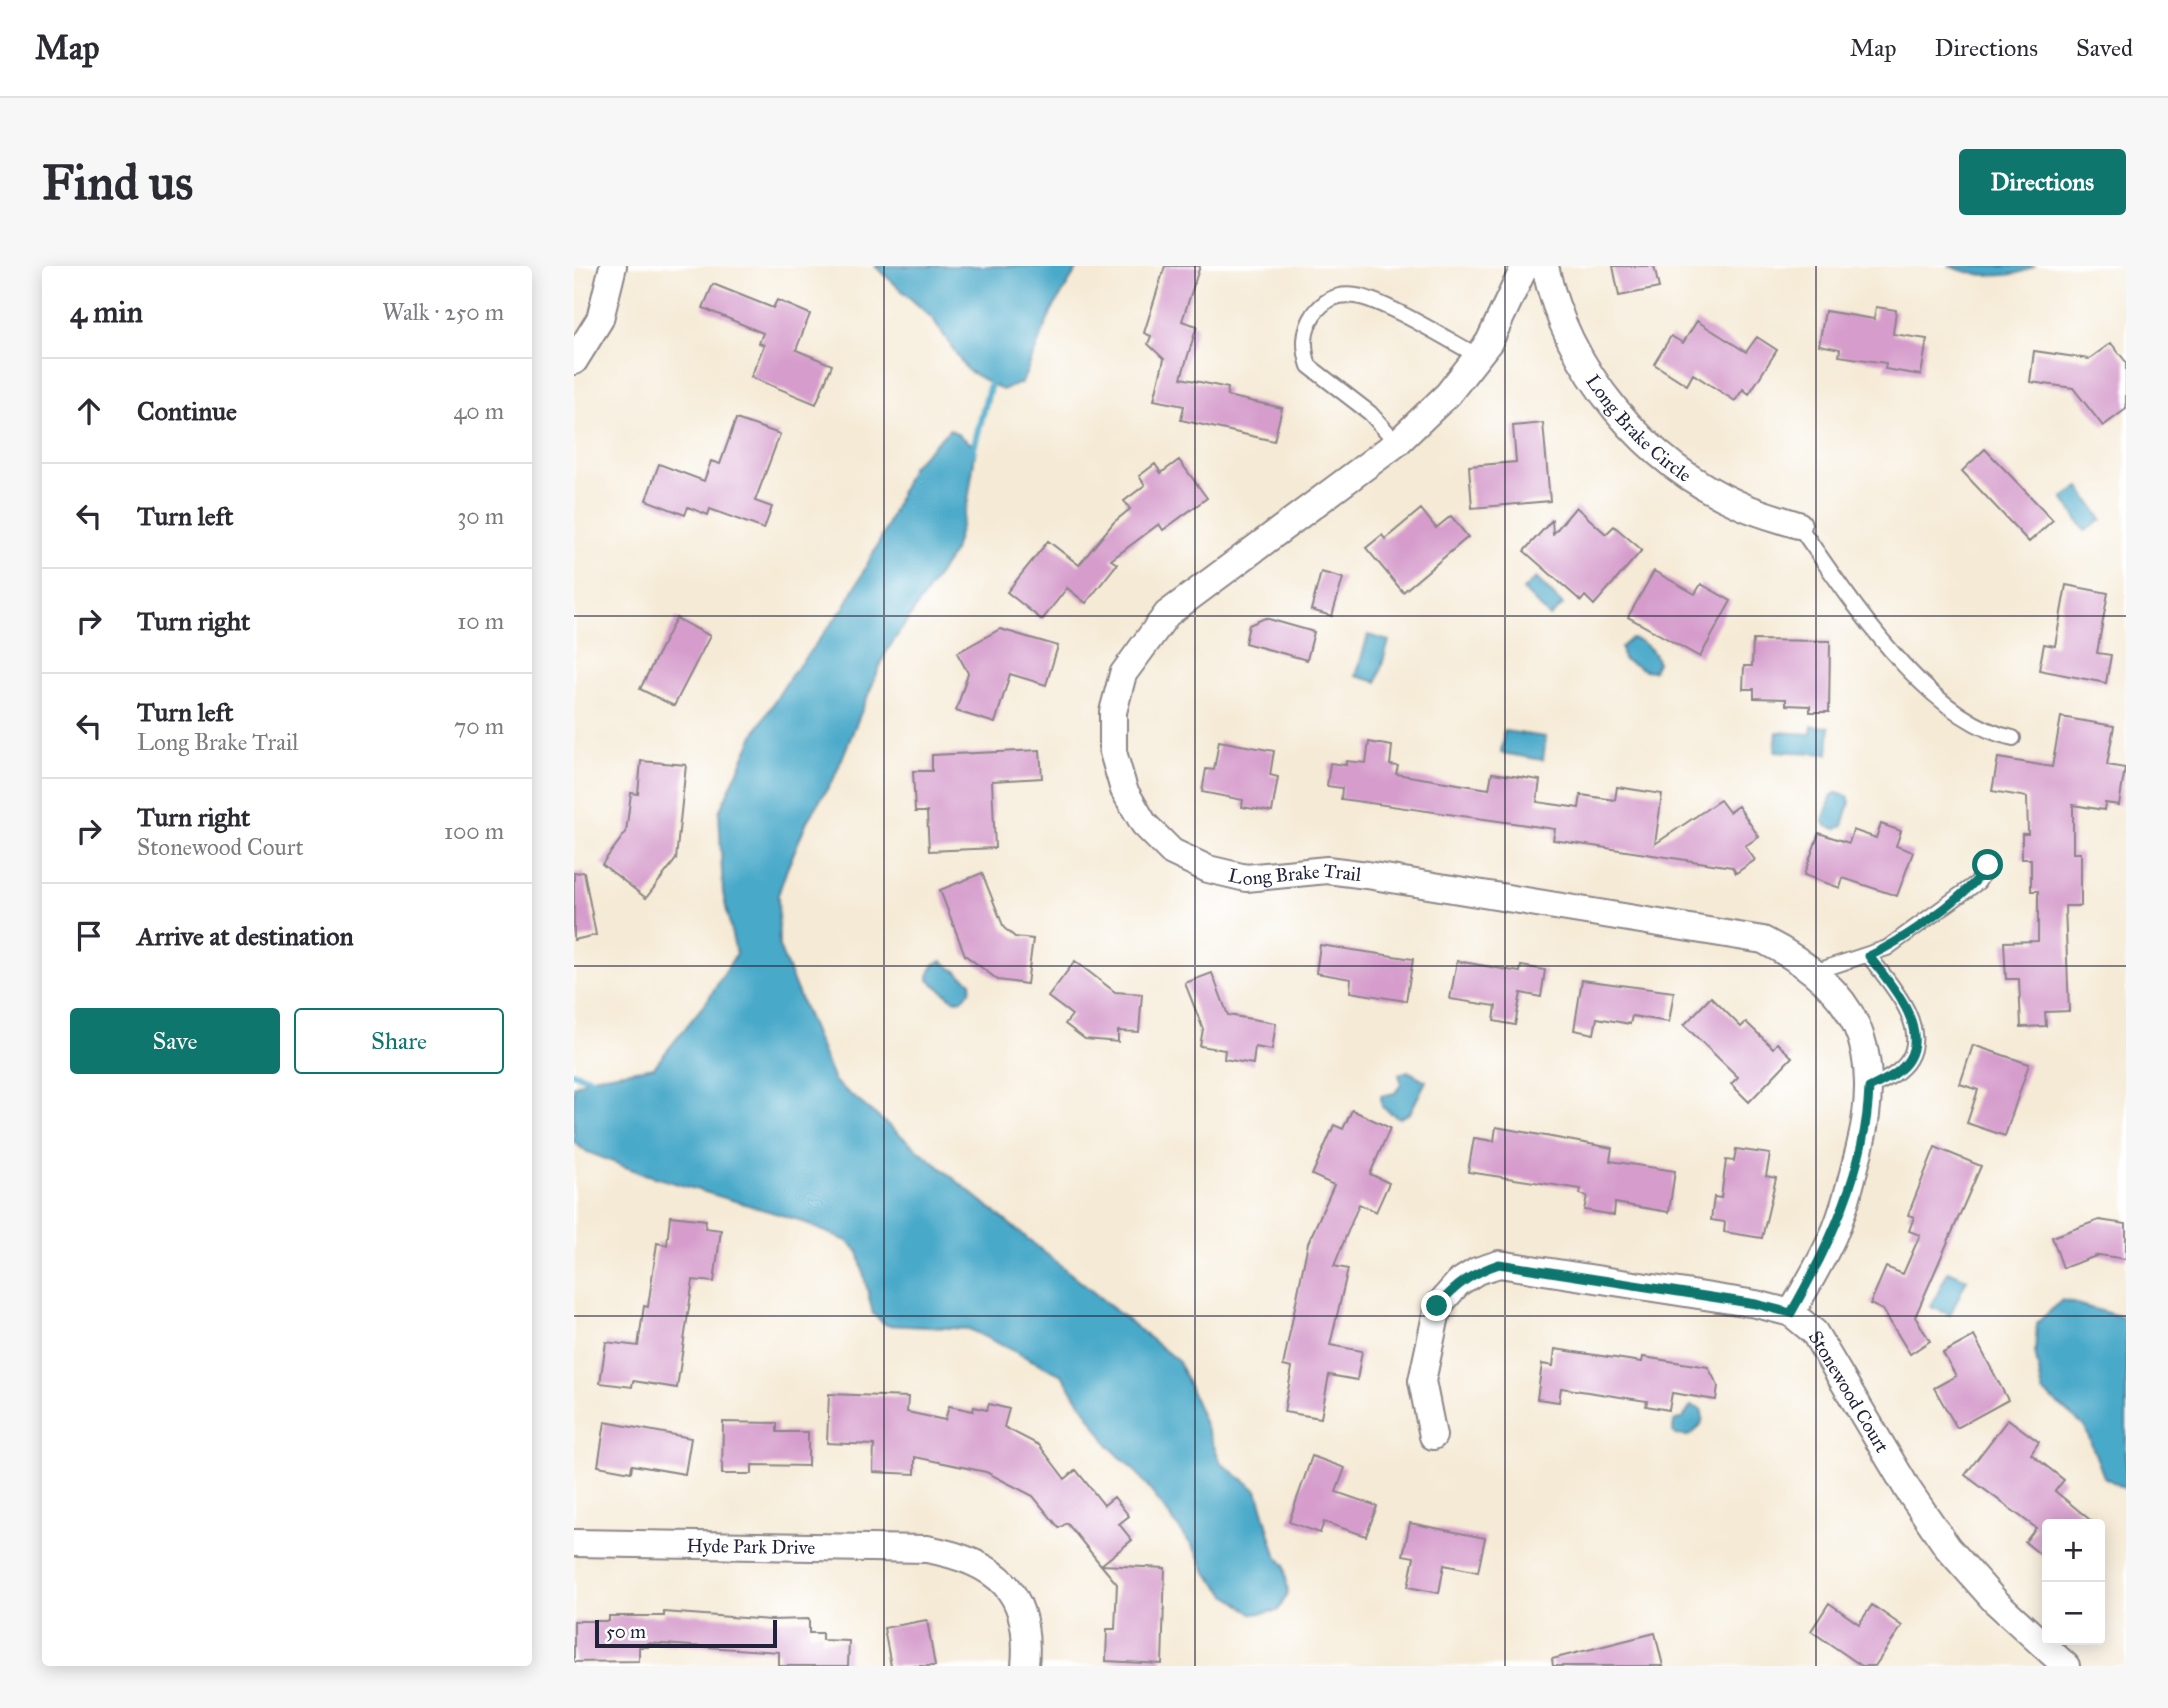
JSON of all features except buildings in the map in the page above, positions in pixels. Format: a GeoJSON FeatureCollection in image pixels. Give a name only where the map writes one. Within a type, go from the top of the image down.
{"type":"FeatureCollection","features":[{"type":"Feature","properties":{"kind":"street"},"geometry":{"type":"LineString","coordinates":[[574,361],[600,318],[613,266]]}},
{"type":"Feature","properties":{"kind":"street","name":"Long Brake Trail"},"geometry":{"type":"LineString","coordinates":[[1525,266],[1489,342],[1448,394],[1397,443],[1167,614],[1143,643],[1124,674],[1113,712],[1113,752],[1124,790],[1144,824],[1172,852],[1208,869],[1246,878],[1327,870],[1763,940],[1796,957],[1814,972],[1848,1009],[1864,1043],[1869,1088],[1868,1115],[1847,1196],[1832,1238],[1791,1313]]}},
{"type":"Feature","properties":{"kind":"street","name":"Long Brake Circle"},"geometry":{"type":"LineString","coordinates":[[1545,266],[1550,290],[1573,345],[1604,395],[1643,440],[1689,477],[1742,506],[1798,525]]}},
{"type":"Feature","properties":{"kind":"street","name":"Stonewood Court"},"geometry":{"type":"LineString","coordinates":[[1433,1436],[1422,1381],[1437,1306],[1458,1283],[1488,1267],[1499,1264],[1522,1265],[1756,1304],[1791,1313],[1814,1332],[1908,1490],[1948,1548],[1995,1601],[2066,1666]]}},
{"type":"Feature","properties":{"kind":"street","name":"Hyde Park Drive"},"geometry":{"type":"LineString","coordinates":[[574,1543],[927,1549],[956,1554],[979,1563],[1007,1585],[1023,1612],[1027,1642],[1025,1666]]}},
{"type":"Feature","properties":{"kind":"lane"},"geometry":{"type":"LineString","coordinates":[[1397,443],[1370,412],[1309,366],[1304,337],[1308,323],[1320,306],[1330,299],[1358,296],[1478,356]]}},
{"type":"Feature","properties":{"kind":"lane"},"geometry":{"type":"LineString","coordinates":[[1798,525],[1877,633],[1910,670],[1949,708],[1971,724],[1989,733],[2013,738]]}},
{"type":"Feature","properties":{"kind":"lane"},"geometry":{"type":"LineString","coordinates":[[1814,972],[1887,948],[1978,882],[1988,865]]}},
{"type":"Feature","properties":{"kind":"lane"},"geometry":{"type":"LineString","coordinates":[[1869,956],[1909,1015],[1914,1038],[1909,1059],[1894,1074],[1869,1088]]}},
{"type":"Feature","properties":{"kind":"water"},"geometry":{"type":"Polygon","coordinates":[[[875,266],[1079,266],[1052,310],[1022,383],[1002,390],[967,370],[933,319],[875,266]]]}},
{"type":"Feature","properties":{"kind":"water"},"geometry":{"type":"Polygon","coordinates":[[[1949,266],[2034,266],[2015,274],[1992,275],[1949,266]]]}},
{"type":"Feature","properties":{"kind":"water"},"geometry":{"type":"Polygon","coordinates":[[[950,429],[976,447],[968,501],[954,551],[885,654],[834,778],[807,821],[778,895],[779,947],[834,1081],[1179,1362],[1221,1463],[1257,1490],[1276,1555],[1284,1565],[1288,1593],[1278,1611],[1253,1614],[1227,1595],[1206,1572],[1198,1554],[1138,1474],[1110,1447],[1062,1375],[969,1329],[886,1325],[873,1314],[858,1251],[847,1241],[798,1220],[638,1172],[585,1151],[574,1142],[574,1086],[592,1077],[654,1067],[707,1001],[736,954],[723,893],[719,812],[756,731],[790,677],[845,606],[884,533],[911,467],[950,429]]]}},
{"type":"Feature","properties":{"kind":"water"},"geometry":{"type":"Polygon","coordinates":[[[2080,487],[2102,520],[2085,531],[2063,498],[2080,487]]]}},
{"type":"Feature","properties":{"kind":"water"},"geometry":{"type":"Polygon","coordinates":[[[1536,578],[1563,605],[1550,617],[1523,590],[1536,578]]]}},
{"type":"Feature","properties":{"kind":"water"},"geometry":{"type":"Polygon","coordinates":[[[1368,635],[1389,641],[1377,682],[1356,676],[1368,635]]]}},
{"type":"Feature","properties":{"kind":"water"},"geometry":{"type":"Polygon","coordinates":[[[1630,639],[1643,643],[1651,650],[1657,663],[1653,671],[1644,670],[1623,659],[1621,647],[1630,639]]]}},
{"type":"Feature","properties":{"kind":"water"},"geometry":{"type":"Polygon","coordinates":[[[1812,726],[1830,727],[1828,754],[1775,751],[1777,732],[1811,734],[1812,726]]]}},
{"type":"Feature","properties":{"kind":"water"},"geometry":{"type":"Polygon","coordinates":[[[1504,731],[1546,737],[1543,760],[1501,753],[1504,731]]]}},
{"type":"Feature","properties":{"kind":"water"},"geometry":{"type":"Polygon","coordinates":[[[1836,793],[1848,796],[1850,802],[1843,826],[1836,829],[1826,826],[1823,820],[1832,795],[1836,793]]]}},
{"type":"Feature","properties":{"kind":"water"},"geometry":{"type":"Polygon","coordinates":[[[942,961],[971,982],[970,991],[963,999],[954,1000],[929,980],[932,968],[942,961]]]}},
{"type":"Feature","properties":{"kind":"water"},"geometry":{"type":"Polygon","coordinates":[[[1408,1071],[1426,1081],[1410,1113],[1399,1118],[1382,1107],[1381,1096],[1395,1093],[1401,1084],[1399,1074],[1408,1071]]]}},
{"type":"Feature","properties":{"kind":"water"},"geometry":{"type":"Polygon","coordinates":[[[1948,1271],[1967,1279],[1950,1315],[1931,1307],[1948,1271]]]}},
{"type":"Feature","properties":{"kind":"water"},"geometry":{"type":"Polygon","coordinates":[[[2062,1300],[2126,1318],[2126,1489],[2104,1477],[2085,1427],[2043,1392],[2035,1352],[2037,1323],[2062,1300]]]}},
{"type":"Feature","properties":{"kind":"water"},"geometry":{"type":"Polygon","coordinates":[[[1691,1406],[1701,1409],[1703,1418],[1700,1425],[1688,1436],[1675,1435],[1674,1421],[1683,1418],[1691,1406]]]}},
{"type":"Feature","properties":{"kind":"waterway"},"geometry":{"type":"LineString","coordinates":[[972,454],[992,378]]}},
{"type":"Feature","properties":{"kind":"waterway"},"geometry":{"type":"LineString","coordinates":[[574,1073],[599,1082]]}},
{"type":"Feature","properties":{"kind":"route"},"geometry":{"type":"LineString","coordinates":[[1437,1306],[1458,1283],[1477,1271],[1499,1264],[1522,1265],[1756,1304],[1791,1313],[1832,1238],[1847,1196],[1868,1115],[1869,1088],[1894,1074],[1909,1059],[1914,1038],[1909,1015],[1898,995],[1869,956],[1887,948],[1978,882],[1988,865]]}}]}
